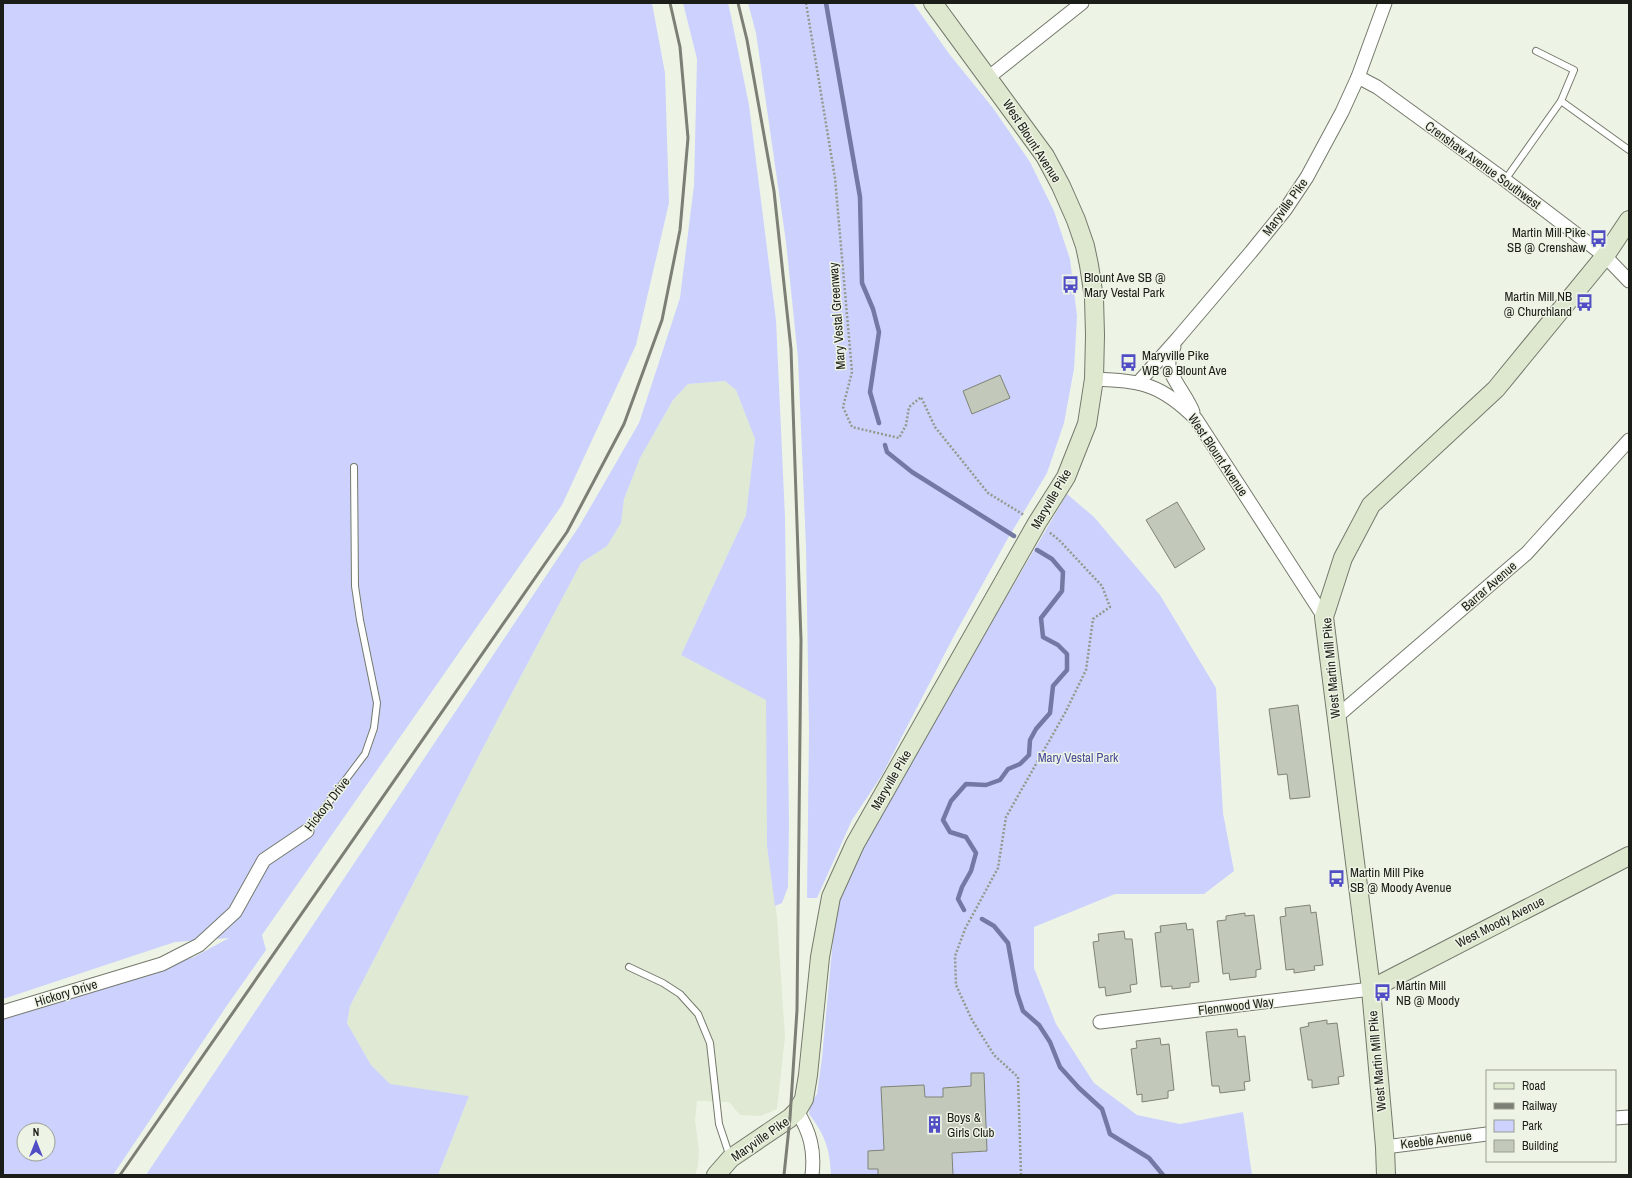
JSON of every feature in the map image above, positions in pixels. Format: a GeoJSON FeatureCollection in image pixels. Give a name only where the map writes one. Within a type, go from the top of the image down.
{"type":"FeatureCollection","features":[{"type":"Feature","properties":{"kind":"street","name":"West Blount Avenue"},"geometry":{"type":"LineString","coordinates":[[933,3],[1045,156],[1062,186],[1085,246],[1094,298],[1094,379],[1126,380],[1152,386],[1182,405],[1196,419],[1324,617]]}},
{"type":"Feature","properties":{"kind":"street"},"geometry":{"type":"LineString","coordinates":[[988,77],[1082,3]]}},
{"type":"Feature","properties":{"kind":"street","name":"Maryville Pike"},"geometry":{"type":"LineString","coordinates":[[1138,383],[1251,252],[1307,177],[1342,112],[1358,77],[1385,3]]}},
{"type":"Feature","properties":{"kind":"street","name":"Crenshaw Avenue Southwest"},"geometry":{"type":"LineString","coordinates":[[1358,77],[1377,87],[1506,180],[1605,256],[1629,281]]}},
{"type":"Feature","properties":{"kind":"street","name":"West Martin Mill Pike"},"geometry":{"type":"LineString","coordinates":[[1386,1175],[1385,1147],[1371,989],[1335,718],[1324,617],[1344,558],[1371,505],[1496,389],[1605,256],[1629,220]]}},
{"type":"Feature","properties":{"kind":"street"},"geometry":{"type":"LineString","coordinates":[[1178,338],[1171,353],[1169,366],[1187,398],[1196,419]]}},
{"type":"Feature","properties":{"kind":"street","name":"Maryville Pike"},"geometry":{"type":"LineString","coordinates":[[716,1175],[731,1158],[790,1118],[797,1111],[804,1099],[808,1075],[820,956],[831,897],[854,844],[1037,523],[1066,477],[1087,424],[1094,379]]}},
{"type":"Feature","properties":{"kind":"street","name":"Barrar Avenue"},"geometry":{"type":"LineString","coordinates":[[1335,718],[1527,552],[1629,440]]}},
{"type":"Feature","properties":{"kind":"street","name":"Hickory Drive"},"geometry":{"type":"LineString","coordinates":[[3,1012],[162,964],[199,945],[235,912],[264,860],[307,831]]}},
{"type":"Feature","properties":{"kind":"street","name":"West Moody Avenue"},"geometry":{"type":"LineString","coordinates":[[1371,989],[1629,856]]}},
{"type":"Feature","properties":{"kind":"street","name":"Flennwood Way"},"geometry":{"type":"LineString","coordinates":[[1100,1022],[1371,989]]}},
{"type":"Feature","properties":{"kind":"street"},"geometry":{"type":"LineString","coordinates":[[797,1111],[806,1126],[810,1139],[814,1163],[812,1175]]}},
{"type":"Feature","properties":{"kind":"street"},"geometry":{"type":"LineString","coordinates":[[1616,1118],[1629,1117]]}},
{"type":"Feature","properties":{"kind":"street","name":"Keeble Avenue"},"geometry":{"type":"LineString","coordinates":[[1385,1147],[1486,1134]]}},
{"type":"Feature","properties":{"kind":"lane"},"geometry":{"type":"LineString","coordinates":[[1506,180],[1561,101],[1574,70],[1536,51]]}},
{"type":"Feature","properties":{"kind":"lane"},"geometry":{"type":"LineString","coordinates":[[1561,101],[1629,150]]}},
{"type":"Feature","properties":{"kind":"lane","name":"Hickory Drive"},"geometry":{"type":"LineString","coordinates":[[307,831],[365,754],[374,728],[376,703],[355,586],[354,467]]}},
{"type":"Feature","properties":{"kind":"lane"},"geometry":{"type":"LineString","coordinates":[[629,967],[663,983],[680,994],[698,1014],[710,1044],[719,1124],[731,1158]]}},
{"type":"Feature","properties":{"kind":"path","name":"Mary Vestal Greenway"},"geometry":{"type":"LineString","coordinates":[[806,3],[834,178],[852,372],[843,406],[852,427],[899,438],[906,425],[908,407],[921,397],[935,427],[988,493],[1037,523]]}},
{"type":"Feature","properties":{"kind":"path"},"geometry":{"type":"LineString","coordinates":[[1021,1175],[1018,1077],[994,1055],[972,1020],[956,985],[955,956],[965,929],[998,868],[1006,817],[1065,714],[1086,670],[1093,619],[1110,607],[1102,586],[1059,540],[1037,523]]}},
{"type":"Feature","properties":{"kind":"shaded area"},"geometry":{"type":"Polygon","coordinates":[[[725,381],[736,390],[755,439],[746,515],[681,655],[767,700],[767,846],[777,917],[785,1037],[777,1109],[761,1116],[740,1115],[729,1102],[697,1101],[695,1120],[699,1150],[698,1166],[695,1175],[438,1175],[469,1096],[391,1085],[371,1065],[347,1023],[350,1006],[498,719],[581,563],[607,546],[621,523],[624,499],[640,458],[673,400],[688,384],[725,381]]]}},
{"type":"Feature","properties":{"kind":"green space"},"geometry":{"type":"Polygon","coordinates":[[[3,3],[652,3],[665,73],[669,203],[636,345],[562,505],[262,935],[266,950],[113,1175],[3,1175],[3,1019],[194,957],[229,938],[175,942],[3,999],[3,3]]]}},
{"type":"Feature","properties":{"kind":"green space"},"geometry":{"type":"Polygon","coordinates":[[[683,3],[728,3],[749,105],[776,320],[785,517],[789,824],[788,887],[782,903],[775,906],[767,846],[766,700],[681,655],[746,515],[755,439],[736,390],[725,381],[688,384],[673,400],[640,458],[624,499],[621,523],[607,546],[581,563],[498,719],[350,1006],[347,1023],[371,1065],[390,1084],[469,1096],[438,1175],[146,1175],[580,525],[639,423],[680,298],[694,185],[697,59],[683,3]]]}},
{"type":"Feature","properties":{"kind":"green space"},"geometry":{"type":"Polygon","coordinates":[[[748,3],[913,3],[950,55],[993,108],[1030,162],[1054,211],[1070,259],[1077,316],[1074,369],[1064,423],[1047,473],[1007,540],[955,634],[882,775],[852,820],[817,898],[807,898],[809,730],[806,547],[798,358],[786,242],[756,33],[748,3]]]}},
{"type":"Feature","properties":{"kind":"green space","name":"Mary Vestal Park"},"geometry":{"type":"Polygon","coordinates":[[[1067,494],[1094,517],[1160,595],[1216,688],[1223,813],[1234,871],[1204,894],[1115,894],[1034,927],[1034,968],[1056,1024],[1094,1083],[1137,1115],[1180,1124],[1243,1112],[1252,1175],[831,1175],[826,1143],[809,1114],[810,1105],[817,1094],[822,1058],[833,939],[840,896],[854,864],[880,817],[1067,494]]]}},
{"type":"Feature","properties":{"kind":"building"},"geometry":{"type":"Polygon","coordinates":[[[1000,375],[1010,398],[972,414],[963,391],[1000,375]]]}},
{"type":"Feature","properties":{"kind":"building"},"geometry":{"type":"Polygon","coordinates":[[[1177,502],[1205,549],[1175,568],[1146,520],[1177,502]]]}},
{"type":"Feature","properties":{"kind":"building"},"geometry":{"type":"Polygon","coordinates":[[[1298,705],[1310,797],[1290,799],[1287,774],[1278,775],[1269,709],[1298,705]]]}},
{"type":"Feature","properties":{"kind":"building"},"geometry":{"type":"Polygon","coordinates":[[[1310,905],[1311,913],[1316,912],[1323,965],[1314,966],[1315,970],[1294,973],[1294,969],[1286,970],[1280,917],[1286,916],[1285,908],[1310,905]]]}},
{"type":"Feature","properties":{"kind":"building"},"geometry":{"type":"Polygon","coordinates":[[[1245,913],[1245,916],[1254,915],[1261,969],[1256,970],[1256,977],[1230,980],[1229,973],[1223,974],[1217,921],[1226,920],[1226,916],[1245,913]]]}},
{"type":"Feature","properties":{"kind":"building"},"geometry":{"type":"Polygon","coordinates":[[[1186,923],[1187,930],[1193,929],[1199,982],[1190,983],[1190,987],[1172,989],[1172,986],[1161,987],[1155,933],[1161,932],[1160,926],[1186,923]]]}},
{"type":"Feature","properties":{"kind":"building"},"geometry":{"type":"Polygon","coordinates":[[[1124,931],[1125,939],[1132,939],[1137,984],[1130,985],[1131,992],[1106,996],[1105,987],[1099,988],[1093,942],[1099,941],[1098,934],[1124,931]]]}},
{"type":"Feature","properties":{"kind":"building"},"geometry":{"type":"Polygon","coordinates":[[[1327,1020],[1327,1024],[1337,1023],[1344,1076],[1338,1077],[1339,1084],[1312,1088],[1312,1080],[1308,1080],[1300,1028],[1309,1026],[1308,1023],[1327,1020]]]}},
{"type":"Feature","properties":{"kind":"building"},"geometry":{"type":"Polygon","coordinates":[[[1237,1029],[1238,1037],[1245,1036],[1250,1081],[1244,1082],[1245,1090],[1220,1093],[1219,1086],[1212,1086],[1206,1032],[1237,1029]]]}},
{"type":"Feature","properties":{"kind":"building"},"geometry":{"type":"Polygon","coordinates":[[[1160,1038],[1161,1045],[1169,1044],[1174,1090],[1168,1091],[1168,1098],[1142,1102],[1142,1094],[1137,1095],[1131,1049],[1137,1048],[1136,1041],[1160,1038]]]}},
{"type":"Feature","properties":{"kind":"building","name":"Boys & Girls Club"},"geometry":{"type":"Polygon","coordinates":[[[971,1073],[984,1073],[987,1151],[952,1153],[953,1175],[878,1175],[878,1169],[868,1169],[868,1151],[884,1150],[881,1087],[924,1085],[925,1097],[943,1097],[943,1088],[971,1086],[971,1073]]]}},
{"type":"Feature","properties":{"kind":"waterway"},"geometry":{"type":"LineString","coordinates":[[826,3],[860,197],[862,283],[873,309],[879,332],[870,392],[879,423]]}},
{"type":"Feature","properties":{"kind":"waterway"},"geometry":{"type":"LineString","coordinates":[[885,445],[887,452],[912,472],[1014,536]]}},
{"type":"Feature","properties":{"kind":"waterway"},"geometry":{"type":"LineString","coordinates":[[964,910],[958,899],[962,887],[971,871],[976,853],[966,837],[950,832],[943,820],[951,801],[966,784],[986,785],[1000,780],[1008,769],[1020,764],[1029,755],[1030,740],[1036,729],[1050,713],[1053,686],[1067,670],[1067,654],[1058,645],[1043,637],[1041,618],[1062,591],[1063,572],[1052,559],[1037,550]]}},
{"type":"Feature","properties":{"kind":"waterway"},"geometry":{"type":"LineString","coordinates":[[982,919],[994,926],[1008,943],[1017,993],[1023,1011],[1039,1025],[1050,1042],[1060,1067],[1079,1088],[1102,1109],[1110,1134],[1149,1158],[1163,1175]]}},
{"type":"Feature","properties":{"kind":"railway"},"geometry":{"type":"LineString","coordinates":[[120,1175],[567,532],[624,424],[662,320],[680,230],[688,138],[680,47],[670,3]]}},
{"type":"Feature","properties":{"kind":"railway"},"geometry":{"type":"LineString","coordinates":[[738,3],[747,40],[774,191],[791,349],[801,640],[797,1010],[790,1118],[784,1175]]}},
{"type":"Feature","properties":{"kind":"place","name":"Martin Mill Pike SB @ Crenshaw"},"geometry":{"type":"Point","coordinates":[1599,239]}},
{"type":"Feature","properties":{"kind":"place","name":"Blount Ave SB @ Mary Vestal Park"},"geometry":{"type":"Point","coordinates":[1071,284]}},
{"type":"Feature","properties":{"kind":"place","name":"Martin Mill NB @ Churchland"},"geometry":{"type":"Point","coordinates":[1585,303]}},
{"type":"Feature","properties":{"kind":"place","name":"Maryville Pike WB @ Blount Ave"},"geometry":{"type":"Point","coordinates":[1129,362]}},
{"type":"Feature","properties":{"kind":"place","name":"Martin Mill Pike SB @ Moody Avenue"},"geometry":{"type":"Point","coordinates":[1337,879]}},
{"type":"Feature","properties":{"kind":"place","name":"Martin Mill NB @ Moody"},"geometry":{"type":"Point","coordinates":[1383,992]}},
{"type":"Feature","properties":{"kind":"place","name":"Boys & Girls Club"},"geometry":{"type":"Point","coordinates":[934,1124]}}]}
